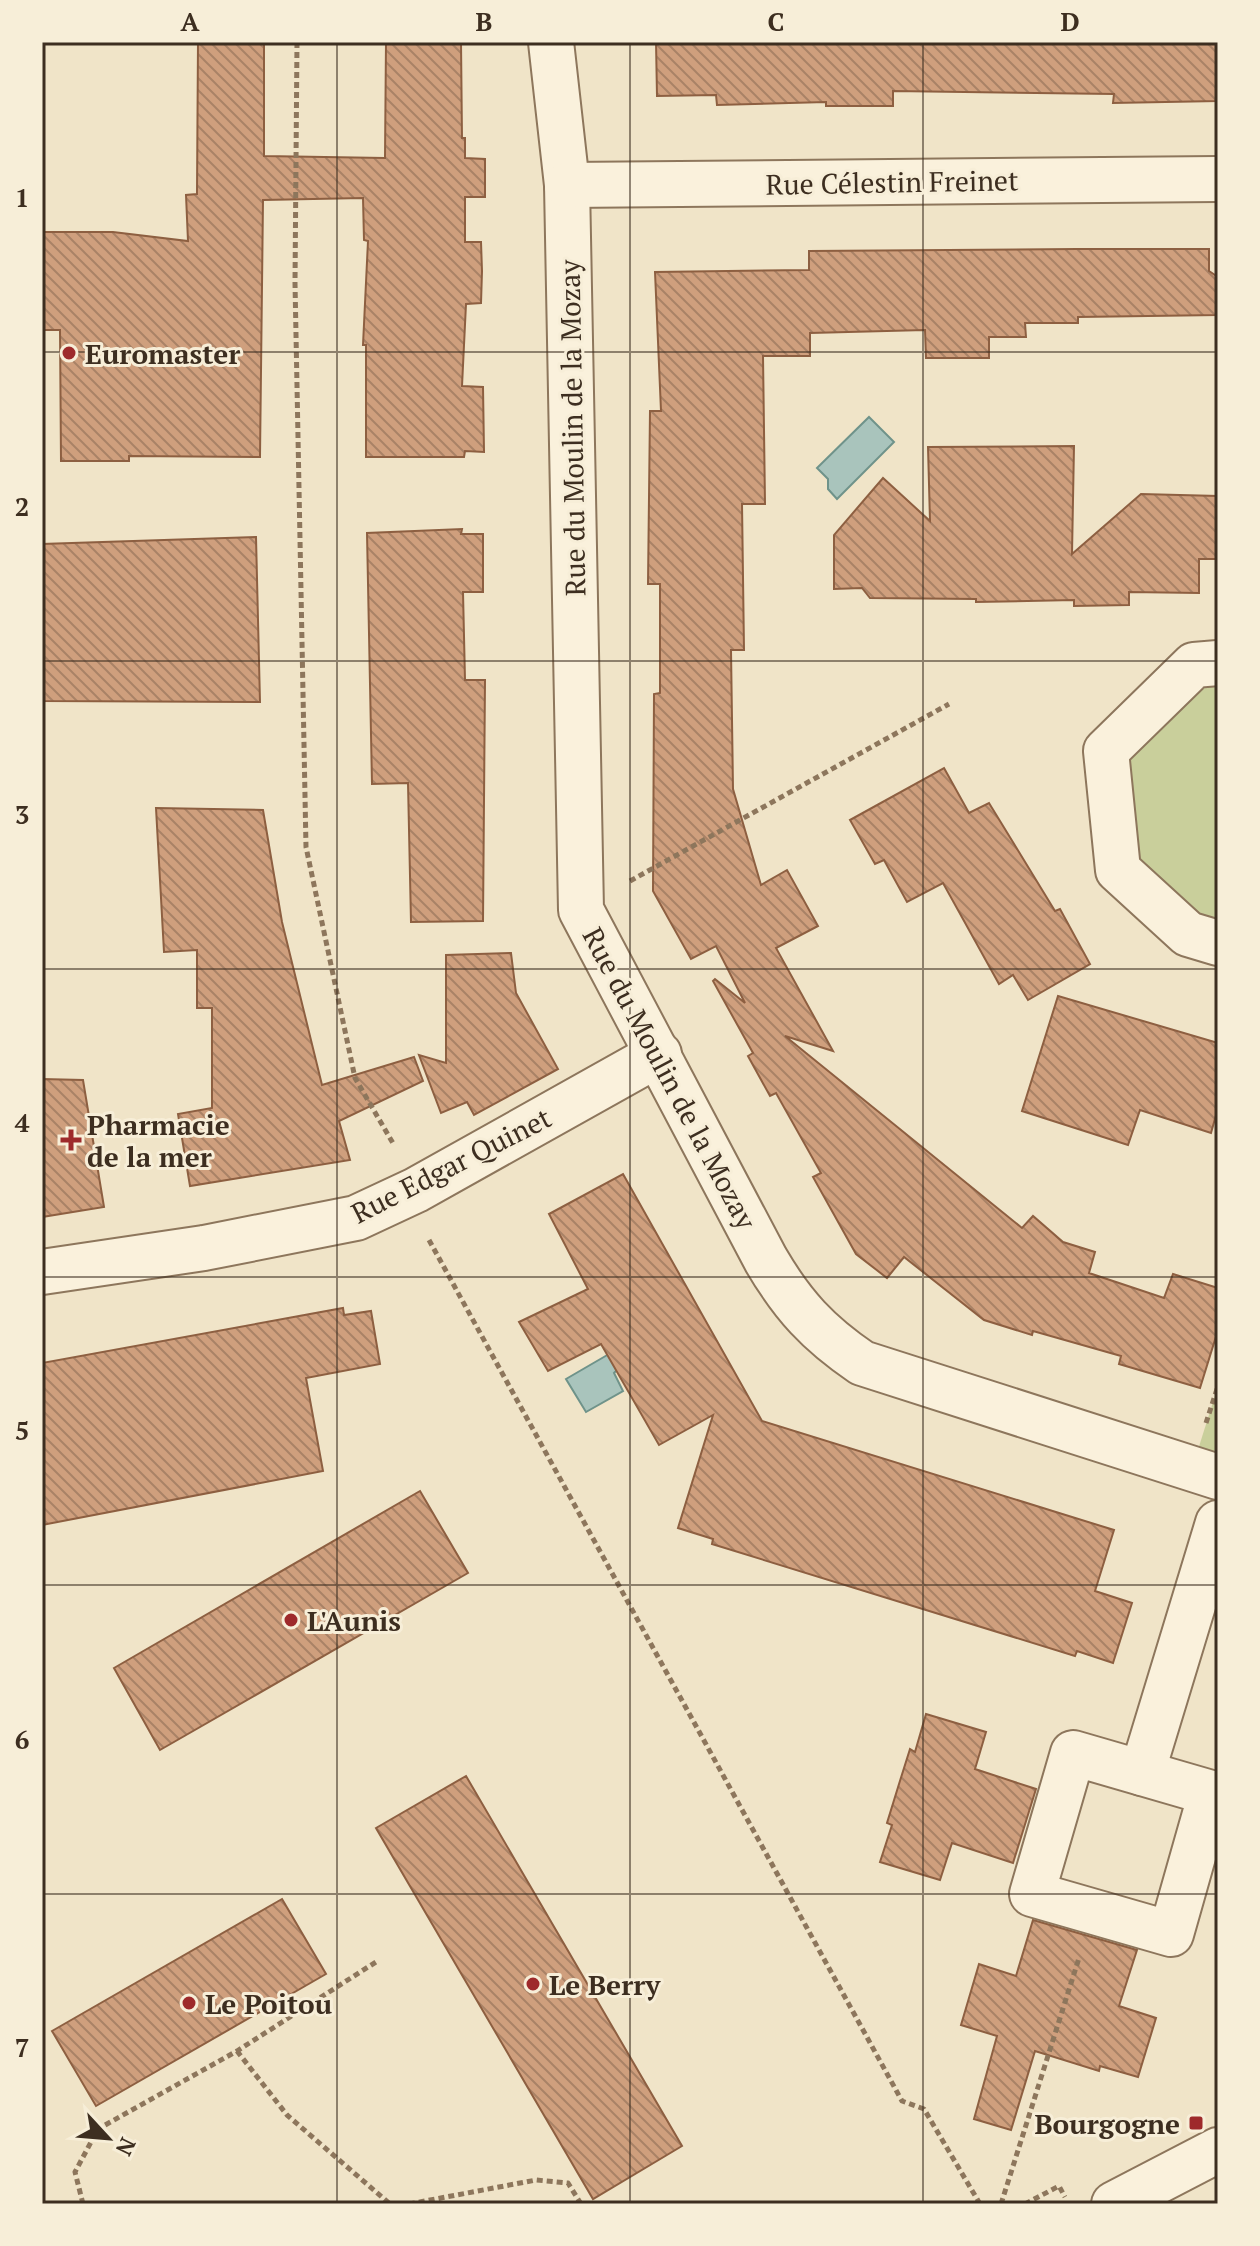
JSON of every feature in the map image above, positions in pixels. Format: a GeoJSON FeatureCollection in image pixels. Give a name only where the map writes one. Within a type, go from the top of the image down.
{"type":"FeatureCollection","features":[{"type":"Feature","properties":{"kind":"street","name":"Rue du Moulin de la Mozay"},"geometry":{"type":"LineString","coordinates":[[551,42],[567,185],[581,910],[780,1284],[827,1339],[862,1363],[1218,1477]]}},
{"type":"Feature","properties":{"kind":"street","name":"Rue Célestin Freinet"},"geometry":{"type":"LineString","coordinates":[[567,185],[1218,179]]}},
{"type":"Feature","properties":{"kind":"street"},"geometry":{"type":"LineString","coordinates":[[1218,663],[1194,665],[1106,751],[1118,870],[1188,934],[1218,943]]}},
{"type":"Feature","properties":{"kind":"street","name":"Rue Edgar Quinet"},"geometry":{"type":"LineString","coordinates":[[42,1272],[204,1248],[356,1218],[416,1190],[659,1054]]}},
{"type":"Feature","properties":{"kind":"street"},"geometry":{"type":"LineString","coordinates":[[1142,1773],[1218,1523]]}},
{"type":"Feature","properties":{"kind":"street"},"geometry":{"type":"LineString","coordinates":[[1073,1753],[1142,1773],[1211,1793],[1171,1934],[1032,1894],[1073,1753]]}},
{"type":"Feature","properties":{"kind":"street"},"geometry":{"type":"LineString","coordinates":[[1114,2204],[1218,2150]]}},
{"type":"Feature","properties":{"kind":"path"},"geometry":{"type":"LineString","coordinates":[[297,42],[295,283],[306,847],[355,1078],[378,1113],[416,1190],[427,1237],[902,2101],[924,2109],[980,2204]]}},
{"type":"Feature","properties":{"kind":"path"},"geometry":{"type":"LineString","coordinates":[[581,910],[949,704]]}},
{"type":"Feature","properties":{"kind":"path"},"geometry":{"type":"LineString","coordinates":[[1001,2204],[1092,1910]]}},
{"type":"Feature","properties":{"kind":"path"},"geometry":{"type":"LineString","coordinates":[[83,2204],[75,2172],[98,2129],[237,2051],[379,1960]]}},
{"type":"Feature","properties":{"kind":"path"},"geometry":{"type":"LineString","coordinates":[[237,2051],[287,2115],[390,2204]]}},
{"type":"Feature","properties":{"kind":"path"},"geometry":{"type":"LineString","coordinates":[[409,2204],[536,2180],[568,2183],[581,2204]]}},
{"type":"Feature","properties":{"kind":"path"},"geometry":{"type":"LineString","coordinates":[[1025,2204],[1059,2186],[1069,2204]]}},
{"type":"Feature","properties":{"kind":"green space"},"geometry":{"type":"Polygon","coordinates":[[[1218,663],[1218,943],[1118,870],[1106,751],[1218,663]]]}},
{"type":"Feature","properties":{"kind":"green space"},"geometry":{"type":"Polygon","coordinates":[[[1218,1386],[1218,1477],[1192,1469],[1218,1386]]]}},
{"type":"Feature","properties":{"kind":"water"},"geometry":{"type":"Polygon","coordinates":[[[869,417],[894,442],[837,499],[828,489],[828,479],[817,468],[869,417]]]}},
{"type":"Feature","properties":{"kind":"water"},"geometry":{"type":"Polygon","coordinates":[[[609,1354],[618,1369],[614,1373],[623,1391],[586,1412],[566,1379],[609,1354]]]}},
{"type":"Feature","properties":{"kind":"building"},"geometry":{"type":"Polygon","coordinates":[[[198,42],[264,42],[264,156],[385,158],[386,42],[461,42],[465,158],[485,159],[485,197],[465,197],[465,242],[481,242],[482,271],[481,303],[466,304],[462,386],[483,387],[484,452],[465,451],[464,457],[366,457],[366,345],[363,345],[368,241],[364,240],[363,198],[263,200],[260,457],[129,456],[129,461],[61,461],[60,330],[42,330],[42,232],[113,232],[188,241],[186,195],[197,194],[198,42]]]}},
{"type":"Feature","properties":{"kind":"building"},"geometry":{"type":"Polygon","coordinates":[[[656,42],[1218,42],[1218,101],[1113,103],[1114,94],[893,91],[893,106],[826,106],[826,102],[717,105],[716,95],[657,96],[656,42]]]}},
{"type":"Feature","properties":{"kind":"building"},"geometry":{"type":"Polygon","coordinates":[[[1209,249],[1209,271],[1218,277],[1218,315],[1078,317],[1078,323],[1025,323],[1026,337],[989,337],[989,358],[926,358],[925,330],[810,333],[810,356],[763,356],[765,504],[742,504],[744,650],[731,650],[733,789],[761,885],[787,870],[818,926],[776,948],[833,1051],[785,1036],[1022,1228],[1033,1216],[1063,1242],[1095,1252],[1089,1273],[1164,1298],[1173,1274],[1218,1288],[1218,1330],[1200,1388],[1119,1364],[1121,1356],[984,1320],[904,1257],[887,1278],[856,1254],[813,1177],[821,1173],[776,1093],[770,1096],[748,1056],[753,1053],[713,981],[715,979],[745,1003],[716,946],[691,959],[653,891],[654,694],[660,693],[660,584],[648,584],[650,411],[661,411],[655,272],[809,270],[809,251],[1209,249]]]}},
{"type":"Feature","properties":{"kind":"building"},"geometry":{"type":"Polygon","coordinates":[[[1074,446],[1072,554],[1141,494],[1218,496],[1218,559],[1199,559],[1199,593],[1129,592],[1129,605],[1074,606],[1074,600],[976,602],[976,599],[870,598],[862,588],[834,589],[834,535],[883,478],[930,521],[928,447],[1074,446]]]}},
{"type":"Feature","properties":{"kind":"building"},"geometry":{"type":"Polygon","coordinates":[[[462,529],[461,534],[483,534],[483,592],[463,592],[465,680],[485,680],[483,921],[411,922],[408,783],[372,784],[367,533],[462,529]]]}},
{"type":"Feature","properties":{"kind":"building"},"geometry":{"type":"Polygon","coordinates":[[[256,537],[260,702],[42,701],[42,544],[256,537]]]}},
{"type":"Feature","properties":{"kind":"building"},"geometry":{"type":"Polygon","coordinates":[[[944,768],[969,813],[989,803],[1055,911],[1060,909],[1090,964],[1028,1000],[1013,975],[999,984],[943,883],[907,902],[884,860],[875,864],[850,820],[944,768]]]}},
{"type":"Feature","properties":{"kind":"building"},"geometry":{"type":"Polygon","coordinates":[[[156,808],[263,810],[282,922],[322,1085],[414,1057],[423,1081],[339,1121],[350,1160],[190,1186],[178,1114],[212,1108],[212,1008],[197,1008],[197,950],[164,952],[156,808]]]}},
{"type":"Feature","properties":{"kind":"building"},"geometry":{"type":"Polygon","coordinates":[[[511,953],[516,993],[558,1069],[474,1115],[467,1102],[441,1113],[419,1055],[446,1063],[446,955],[511,953]]]}},
{"type":"Feature","properties":{"kind":"building"},"geometry":{"type":"Polygon","coordinates":[[[1058,996],[1218,1043],[1218,1108],[1211,1133],[1140,1110],[1128,1145],[1022,1111],[1058,996]]]}},
{"type":"Feature","properties":{"kind":"building","name":"Pharmacie de la mer"},"geometry":{"type":"Polygon","coordinates":[[[42,1079],[83,1080],[104,1207],[42,1217],[42,1079]]]}},
{"type":"Feature","properties":{"kind":"building"},"geometry":{"type":"Polygon","coordinates":[[[623,1174],[762,1421],[1114,1530],[1095,1591],[1132,1603],[1113,1663],[1077,1651],[1075,1656],[712,1544],[713,1539],[678,1528],[713,1415],[659,1445],[601,1344],[548,1371],[519,1322],[588,1289],[549,1214],[623,1174]]]}},
{"type":"Feature","properties":{"kind":"building"},"geometry":{"type":"Polygon","coordinates":[[[343,1308],[344,1315],[371,1311],[380,1364],[306,1378],[323,1471],[42,1525],[42,1363],[343,1308]]]}},
{"type":"Feature","properties":{"kind":"building","name":"L'Aunis"},"geometry":{"type":"Polygon","coordinates":[[[420,1491],[468,1573],[160,1750],[114,1668],[420,1491]]]}},
{"type":"Feature","properties":{"kind":"building"},"geometry":{"type":"Polygon","coordinates":[[[926,1714],[986,1732],[975,1769],[1036,1789],[1013,1863],[952,1843],[940,1880],[880,1862],[892,1825],[887,1823],[899,1784],[910,1749],[915,1752],[926,1714]]]}},
{"type":"Feature","properties":{"kind":"building","name":"Le Berry"},"geometry":{"type":"Polygon","coordinates":[[[466,1776],[682,2146],[593,2199],[376,1828],[466,1776]]]}},
{"type":"Feature","properties":{"kind":"building","name":"Le Poitou"},"geometry":{"type":"Polygon","coordinates":[[[282,1899],[326,1974],[96,2106],[52,2031],[282,1899]]]}},
{"type":"Feature","properties":{"kind":"building"},"geometry":{"type":"Polygon","coordinates":[[[1033,1920],[1137,1950],[1119,2006],[1156,2018],[1138,2077],[1100,2066],[1099,2071],[1035,2051],[1011,2130],[974,2119],[997,2036],[961,2025],[979,1964],[1016,1976],[1033,1920]]]}},
{"type":"Feature","properties":{"kind":"place","name":"Euromaster"},"geometry":{"type":"Point","coordinates":[69,353]}},
{"type":"Feature","properties":{"kind":"place","name":"Pharmacie de la mer"},"geometry":{"type":"Point","coordinates":[71,1140]}},
{"type":"Feature","properties":{"kind":"place","name":"L'Aunis"},"geometry":{"type":"Point","coordinates":[291,1620]}},
{"type":"Feature","properties":{"kind":"place","name":"Le Berry"},"geometry":{"type":"Point","coordinates":[533,1984]}},
{"type":"Feature","properties":{"kind":"place","name":"Le Poitou"},"geometry":{"type":"Point","coordinates":[189,2003]}},
{"type":"Feature","properties":{"kind":"place","name":"Bourgogne"},"geometry":{"type":"Point","coordinates":[1196,2123]}}]}
